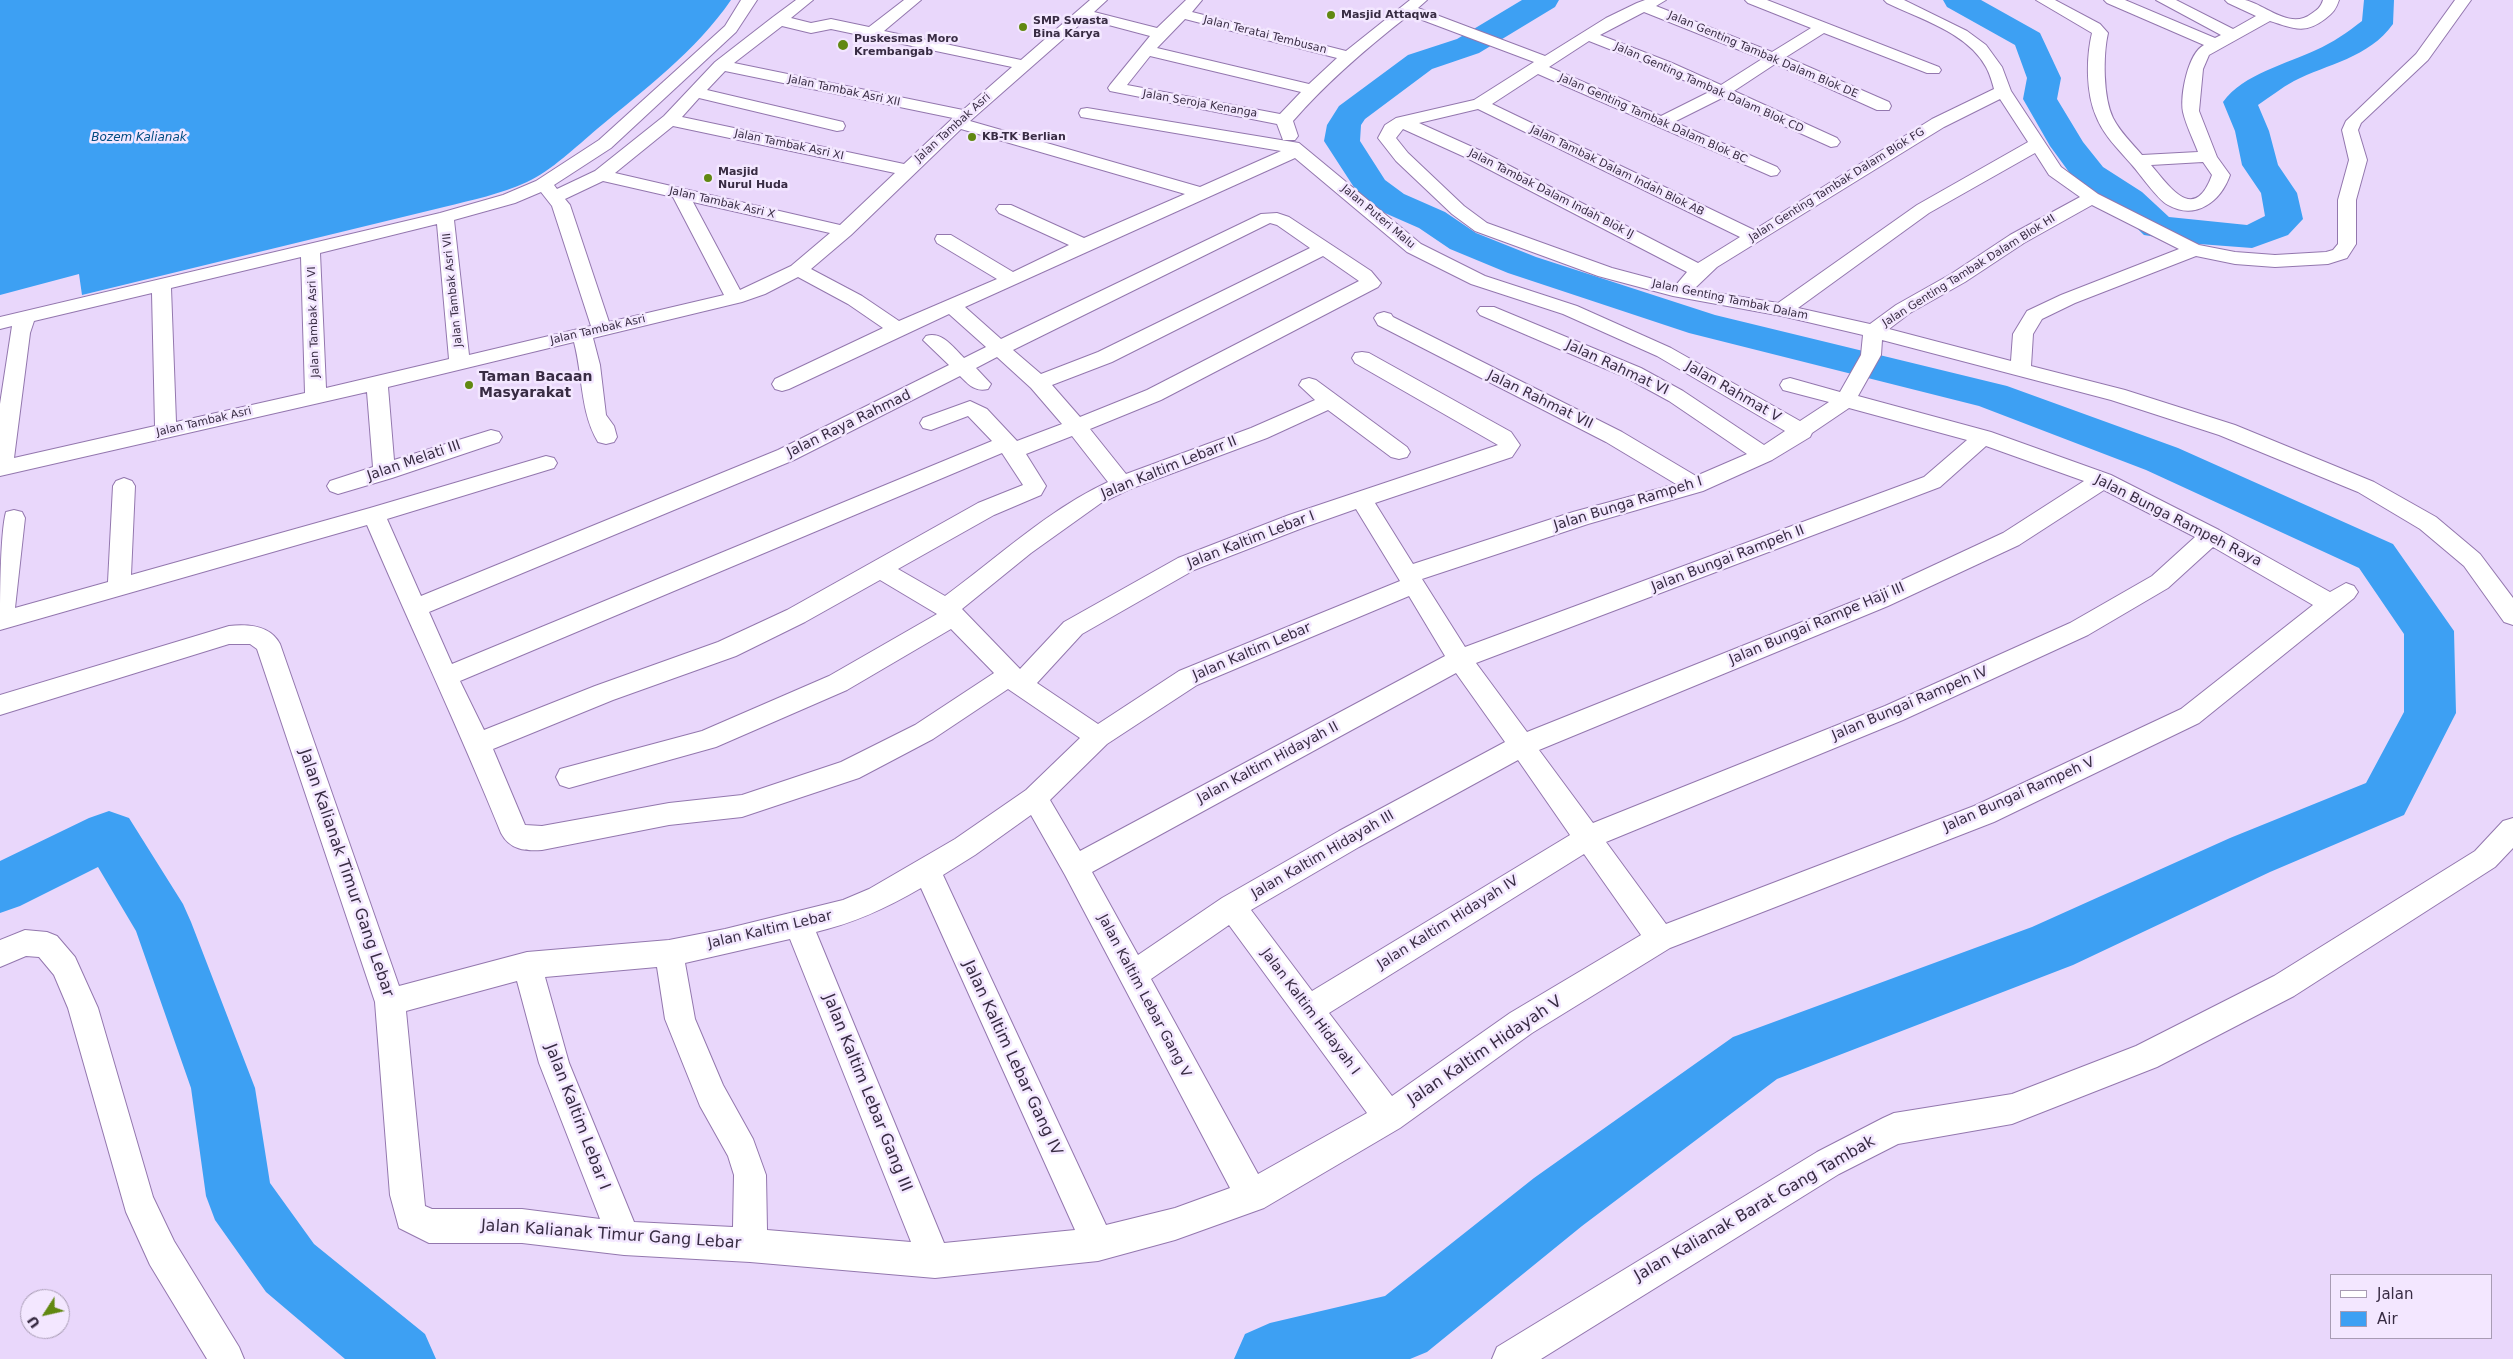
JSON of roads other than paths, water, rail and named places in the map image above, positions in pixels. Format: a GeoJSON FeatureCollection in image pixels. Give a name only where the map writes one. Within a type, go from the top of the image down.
{"type":"FeatureCollection","features":[{"type":"Feature","properties":{"kind":"street"},"geometry":{"type":"LineString","coordinates":[[549,191],[605,144],[730,29],[749,0]]}},
{"type":"Feature","properties":{"kind":"street"},"geometry":{"type":"LineString","coordinates":[[0,323],[445,217],[509,199],[549,191],[601,175],[670,120],[721,65],[805,0]]}},
{"type":"Feature","properties":{"kind":"street"},"geometry":{"type":"LineString","coordinates":[[870,34],[913,0]]}},
{"type":"Feature","properties":{"kind":"street","name":"Jalan Tambak Asri"},"geometry":{"type":"LineString","coordinates":[[1,468],[377,383],[736,298],[758,290],[798,270],[844,231],[962,120],[1099,0]]}},
{"type":"Feature","properties":{"kind":"street"},"geometry":{"type":"LineString","coordinates":[[1194,0],[1160,34],[1148,51],[1311,89]]}},
{"type":"Feature","properties":{"kind":"street"},"geometry":{"type":"LineString","coordinates":[[1402,122],[1480,104],[1588,35],[1642,6],[1658,0]]}},
{"type":"Feature","properties":{"kind":"street"},"geometry":{"type":"LineString","coordinates":[[1753,0],[1932,70]]}},
{"type":"Feature","properties":{"kind":"street"},"geometry":{"type":"LineString","coordinates":[[1892,0],[1962,34],[1980,48],[1994,67],[2003,91],[2036,145],[2055,170],[2092,198],[2194,250],[2235,258],[2275,261],[2328,258],[2340,254],[2347,244],[2347,200],[2358,160],[2350,130],[2354,121],[2422,57],[2463,0]]}},
{"type":"Feature","properties":{"kind":"street"},"geometry":{"type":"LineString","coordinates":[[2044,0],[2095,27],[2100,33],[2096,50],[2099,92],[2104,116],[2114,133],[2173,201],[2185,206],[2204,201],[2217,189],[2221,175],[2208,157],[2191,112],[2195,69],[2202,52],[2268,16]]}},
{"type":"Feature","properties":{"kind":"street"},"geometry":{"type":"LineString","coordinates":[[2112,0],[2216,44]]}},
{"type":"Feature","properties":{"kind":"street"},"geometry":{"type":"LineString","coordinates":[[2164,0],[2235,35]]}},
{"type":"Feature","properties":{"kind":"street"},"geometry":{"type":"LineString","coordinates":[[2233,0],[2268,16],[2298,25],[2308,24],[2328,9],[2331,0]]}},
{"type":"Feature","properties":{"kind":"street"},"geometry":{"type":"LineString","coordinates":[[1294,149],[1284,120],[1311,89],[1348,56],[1413,4]]}},
{"type":"Feature","properties":{"kind":"street","name":"Jalan Genting Tambak Dalam Blok BC"},"geometry":{"type":"LineString","coordinates":[[1413,4],[1486,37],[1660,123],[1771,171]]}},
{"type":"Feature","properties":{"kind":"street","name":"Jalan Genting Tambak Dalam Blok DE"},"geometry":{"type":"LineString","coordinates":[[1642,6],[1773,58],[1883,106]]}},
{"type":"Feature","properties":{"kind":"street"},"geometry":{"type":"LineString","coordinates":[[1084,14],[1160,34]]}},
{"type":"Feature","properties":{"kind":"street","name":"Jalan Teratai Tembusan"},"geometry":{"type":"LineString","coordinates":[[1182,14],[1348,56]]}},
{"type":"Feature","properties":{"kind":"street"},"geometry":{"type":"LineString","coordinates":[[778,20],[811,28],[831,24],[870,34],[1024,65]]}},
{"type":"Feature","properties":{"kind":"street"},"geometry":{"type":"LineString","coordinates":[[1660,123],[1721,92],[1821,28]]}},
{"type":"Feature","properties":{"kind":"street","name":"Jalan Genting Tambak Dalam Blok CD"},"geometry":{"type":"LineString","coordinates":[[1588,35],[1666,66],[1831,142]]}},
{"type":"Feature","properties":{"kind":"street","name":"Jalan Seroja Kenanga"},"geometry":{"type":"LineString","coordinates":[[1148,51],[1116,88],[1284,120]]}},
{"type":"Feature","properties":{"kind":"street","name":"Jalan Tambak Asri XII"},"geometry":{"type":"LineString","coordinates":[[721,65],[962,120],[1202,193]]}},
{"type":"Feature","properties":{"kind":"street","name":"Jalan Genting Tambak Dalam Blok FG"},"geometry":{"type":"LineString","coordinates":[[1680,292],[1699,270],[1938,122],[2003,91]]}},
{"type":"Feature","properties":{"kind":"street"},"geometry":{"type":"LineString","coordinates":[[694,92],[838,126]]}},
{"type":"Feature","properties":{"kind":"street","name":"Jalan Tambak Dalam Indah Blok AB"},"geometry":{"type":"LineString","coordinates":[[1480,104],[1754,237]]}},
{"type":"Feature","properties":{"kind":"street"},"geometry":{"type":"LineString","coordinates":[[1087,113],[1294,149]]}},
{"type":"Feature","properties":{"kind":"street","name":"Jalan Tambak Asri XI"},"geometry":{"type":"LineString","coordinates":[[670,120],[907,170]]}},
{"type":"Feature","properties":{"kind":"street","name":"Jalan Tambak Dalam Indah Blok IJ"},"geometry":{"type":"LineString","coordinates":[[1402,122],[1418,127],[1699,270]]}},
{"type":"Feature","properties":{"kind":"street","name":"Jalan Genting Tambak Dalam"},"geometry":{"type":"LineString","coordinates":[[1402,122],[1391,129],[1387,138],[1402,158],[1458,210],[1481,227],[1605,272],[1680,292],[1782,310],[1873,331],[2118,395],[2227,430],[2366,487],[2428,523],[2472,560],[2513,616]]}},
{"type":"Feature","properties":{"kind":"street"},"geometry":{"type":"LineString","coordinates":[[1782,310],[1922,209],[2036,145]]}},
{"type":"Feature","properties":{"kind":"street"},"geometry":{"type":"LineString","coordinates":[[782,384],[897,329],[1012,280],[1294,149]]}},
{"type":"Feature","properties":{"kind":"street","name":"Jalan Puteri Malu"},"geometry":{"type":"LineString","coordinates":[[1294,149],[1414,248],[1478,280],[1570,310],[1664,352]]}},
{"type":"Feature","properties":{"kind":"street"},"geometry":{"type":"LineString","coordinates":[[2137,160],[2208,157]]}},
{"type":"Feature","properties":{"kind":"street","name":"Jalan Tambak Asri X"},"geometry":{"type":"LineString","coordinates":[[601,175],[844,231]]}},
{"type":"Feature","properties":{"kind":"street"},"geometry":{"type":"LineString","coordinates":[[549,191],[561,205],[602,330]]}},
{"type":"Feature","properties":{"kind":"street"},"geometry":{"type":"LineString","coordinates":[[680,194],[736,298]]}},
{"type":"Feature","properties":{"kind":"street","name":"Jalan Genting Tambak Dalam Blok HI"},"geometry":{"type":"LineString","coordinates":[[1873,331],[1904,309],[1958,278],[2017,239],[2092,198]]}},
{"type":"Feature","properties":{"kind":"street"},"geometry":{"type":"LineString","coordinates":[[1005,209],[1084,245]]}},
{"type":"Feature","properties":{"kind":"street","name":"Jalan Tambak Asri VII"},"geometry":{"type":"LineString","coordinates":[[445,217],[460,363]]}},
{"type":"Feature","properties":{"kind":"street","name":"Jalan Raya Rahmad"},"geometry":{"type":"LineString","coordinates":[[415,608],[786,456],[1092,303],[1272,218],[1283,221],[1324,248]]}},
{"type":"Feature","properties":{"kind":"street"},"geometry":{"type":"LineString","coordinates":[[944,239],[1012,280]]}},
{"type":"Feature","properties":{"kind":"street","name":"Jalan Tambak Asri VI"},"geometry":{"type":"LineString","coordinates":[[310,248],[316,397]]}},
{"type":"Feature","properties":{"kind":"street"},"geometry":{"type":"LineString","coordinates":[[445,677],[1010,447],[1076,426],[1154,395],[1371,283],[1364,274],[1324,248],[1105,358],[1038,384]]}},
{"type":"Feature","properties":{"kind":"street"},"geometry":{"type":"LineString","coordinates":[[2021,369],[2023,334],[2034,315],[2068,299],[2194,250]]}},
{"type":"Feature","properties":{"kind":"street"},"geometry":{"type":"LineString","coordinates":[[798,270],[855,300],[897,329]]}},
{"type":"Feature","properties":{"kind":"street"},"geometry":{"type":"LineString","coordinates":[[161,286],[166,430]]}},
{"type":"Feature","properties":{"kind":"street"},"geometry":{"type":"LineString","coordinates":[[952,306],[1038,384],[1076,426],[1122,484]]}},
{"type":"Feature","properties":{"kind":"street","name":"Jalan Rahmat VI"},"geometry":{"type":"LineString","coordinates":[[1487,311],[1634,374],[1676,396],[1764,455]]}},
{"type":"Feature","properties":{"kind":"street"},"geometry":{"type":"LineString","coordinates":[[1,468],[20,333],[25,318]]}},
{"type":"Feature","properties":{"kind":"street","name":"Jalan Rahmat VII"},"geometry":{"type":"LineString","coordinates":[[1384,318],[1385,321],[1474,367],[1652,456],[1695,486]]}},
{"type":"Feature","properties":{"kind":"street","name":"Jalan Bunga Rampeh I"},"geometry":{"type":"LineString","coordinates":[[1413,580],[1581,518],[1695,486],[1764,455],[1802,432],[1845,401],[1868,361],[1873,331]]}},
{"type":"Feature","properties":{"kind":"street"},"geometry":{"type":"LineString","coordinates":[[582,333],[590,365],[590,379],[596,416],[603,426],[606,437]]}},
{"type":"Feature","properties":{"kind":"street"},"geometry":{"type":"LineString","coordinates":[[933,340],[981,384]]}},
{"type":"Feature","properties":{"kind":"street","name":"Jalan Rahmat V"},"geometry":{"type":"LineString","coordinates":[[1664,352],[1802,432]]}},
{"type":"Feature","properties":{"kind":"street","name":"Jalan Kaltim Lebar I"},"geometry":{"type":"LineString","coordinates":[[478,744],[515,833],[524,839],[542,838],[668,814],[742,806],[850,770],[924,732],[1015,680],[1073,628],[1186,564],[1361,499],[1504,452],[1509,445],[1502,437],[1362,358]]}},
{"type":"Feature","properties":{"kind":"street"},"geometry":{"type":"LineString","coordinates":[[377,383],[384,472]]}},
{"type":"Feature","properties":{"kind":"street","name":"Jalan Bunga Rampeh Raya"},"geometry":{"type":"LineString","coordinates":[[1790,385],[1983,438],[2104,480],[2211,536],[2338,598]]}},
{"type":"Feature","properties":{"kind":"street"},"geometry":{"type":"LineString","coordinates":[[1309,386],[1332,400],[1399,452]]}},
{"type":"Feature","properties":{"kind":"street","name":"Jalan Kaltim Lebarr II"},"geometry":{"type":"LineString","coordinates":[[569,777],[707,740],[838,683],[950,612],[1023,547],[1093,498],[1122,484],[1259,432],[1332,400]]}},
{"type":"Feature","properties":{"kind":"street"},"geometry":{"type":"LineString","coordinates":[[374,515],[445,677],[478,744],[604,693],[727,650],[796,616],[986,510],[1033,490],[1035,486],[1010,447],[980,414],[970,408],[931,422]]}},
{"type":"Feature","properties":{"kind":"street","name":"Jalan Melati III"},"geometry":{"type":"LineString","coordinates":[[338,486],[384,472],[443,450],[491,437]]}},
{"type":"Feature","properties":{"kind":"street","name":"Jalan Bungai Rampeh II"},"geometry":{"type":"LineString","coordinates":[[1460,659],[1932,482],[1983,438]]}},
{"type":"Feature","properties":{"kind":"street"},"geometry":{"type":"LineString","coordinates":[[14,518],[0,621],[546,464]]}},
{"type":"Feature","properties":{"kind":"street","name":"Jalan Bungai Rampe Haji III"},"geometry":{"type":"LineString","coordinates":[[1520,746],[1880,600],[2011,539],[2104,480]]}},
{"type":"Feature","properties":{"kind":"street"},"geometry":{"type":"LineString","coordinates":[[119,588],[124,486]]}},
{"type":"Feature","properties":{"kind":"street"},"geometry":{"type":"LineString","coordinates":[[1361,499],[1413,580],[1460,659],[1520,746],[1589,837],[1660,939]]}},
{"type":"Feature","properties":{"kind":"street","name":"Jalan Bungai Rampeh IV"},"geometry":{"type":"LineString","coordinates":[[1589,837],[1894,713],[2080,629],[2160,582],[2211,536]]}},
{"type":"Feature","properties":{"kind":"street"},"geometry":{"type":"LineString","coordinates":[[880,569],[950,612],[1015,680],[1098,737]]}},
{"type":"Feature","properties":{"kind":"street","name":"Jalan Kaltim Lebar"},"geometry":{"type":"LineString","coordinates":[[390,1002],[527,965],[669,953],[846,912],[879,898],[965,847],[1035,798],[1098,737],[1188,678],[1405,588],[1413,580]]}},
{"type":"Feature","properties":{"kind":"street","name":"Jalan Bungai Rampeh V"},"geometry":{"type":"LineString","coordinates":[[1660,939],[1984,814],[2190,716],[2338,598]]}},
{"type":"Feature","properties":{"kind":"street","name":"Jalan Kalianak Timur Gang Lebar"},"geometry":{"type":"LineString","coordinates":[[0,705],[229,635],[250,633],[260,637],[268,644],[390,1002],[406,1195],[412,1216],[429,1226],[522,1226],[624,1238],[750,1244],[935,1261],[1098,1244],[1175,1224],[1252,1196],[1389,1117]]}},
{"type":"Feature","properties":{"kind":"street","name":"Jalan Kaltim Hidayah II"},"geometry":{"type":"LineString","coordinates":[[1075,867],[1460,659]]}},
{"type":"Feature","properties":{"kind":"street","name":"Jalan Kaltim Hidayah III"},"geometry":{"type":"LineString","coordinates":[[1132,975],[1232,907],[1349,839],[1520,746]]}},
{"type":"Feature","properties":{"kind":"street","name":"Jalan Kaltim Lebar Gang V"},"geometry":{"type":"LineString","coordinates":[[1035,798],[1075,867],[1252,1196]]}},
{"type":"Feature","properties":{"kind":"street","name":"Jalan Kalianak Barat Gang Tambak"},"geometry":{"type":"LineString","coordinates":[[1509,1359],[1828,1163],[1894,1129],[2012,1109],[2146,1057],[2284,986],[2485,859],[2513,829]]}},
{"type":"Feature","properties":{"kind":"street","name":"Jalan Kaltim Hidayah IV"},"geometry":{"type":"LineString","coordinates":[[1308,1010],[1589,837]]}},
{"type":"Feature","properties":{"kind":"street","name":"Jalan Kaltim Lebar Gang IV"},"geometry":{"type":"LineString","coordinates":[[926,871],[1098,1244]]}},
{"type":"Feature","properties":{"kind":"street","name":"Jalan Kaltim Hidayah I"},"geometry":{"type":"LineString","coordinates":[[1232,907],[1389,1117]]}},
{"type":"Feature","properties":{"kind":"street","name":"Jalan Kaltim Lebar Gang III"},"geometry":{"type":"LineString","coordinates":[[798,924],[935,1261]]}},
{"type":"Feature","properties":{"kind":"street","name":"Jalan Kaltim Hidayah V"},"geometry":{"type":"LineString","coordinates":[[1389,1117],[1521,1023],[1660,939]]}},
{"type":"Feature","properties":{"kind":"street"},"geometry":{"type":"LineString","coordinates":[[0,954],[25,943],[47,945],[65,966],[83,1008],[138,1200],[162,1253],[227,1359]]}},
{"type":"Feature","properties":{"kind":"street"},"geometry":{"type":"LineString","coordinates":[[669,953],[680,1019],[712,1095],[742,1150],[750,1175],[750,1244]]}},
{"type":"Feature","properties":{"kind":"street","name":"Jalan Kaltim Lebar I"},"geometry":{"type":"LineString","coordinates":[[527,965],[554,1063],[624,1238]]}},
{"type":"Feature","properties":{"kind":"water","name":"Bozem Kalianak"},"geometry":{"type":"Polygon","coordinates":[[[0,0],[731,0],[702,36],[669,69],[564,158],[527,182],[476,199],[82,295],[79,274],[0,295],[0,0]]]}},
{"type":"Feature","properties":{"kind":"waterway"},"geometry":{"type":"LineString","coordinates":[[1270,1359],[1402,1327],[1558,1202],[1755,1058],[2052,946],[2250,855],[2385,799],[2430,713],[2429,631],[2376,556],[2162,459],[1992,396],[1703,324],[1522,265],[1463,241],[1432,220],[1391,202],[1372,187],[1342,141],[1344,125],[1351,113],[1420,62],[1468,46],[1544,0]]}},
{"type":"Feature","properties":{"kind":"waterway"},"geometry":{"type":"LineString","coordinates":[[1958,0],[2029,40],[2044,78],[2040,99],[2068,146],[2090,175],[2129,200],[2157,227],[2199,233],[2252,237],[2275,227],[2284,219],[2279,193],[2260,165],[2252,131],[2240,102],[2282,74],[2328,57],[2363,36],[2377,24],[2379,0]]}},
{"type":"Feature","properties":{"kind":"waterway"},"geometry":{"type":"LineString","coordinates":[[0,888],[109,835],[162,922],[223,1088],[239,1196],[290,1268],[400,1359]]}},
{"type":"Feature","properties":{"kind":"place","name":"Masjid Attaqwa"},"geometry":{"type":"Point","coordinates":[1331,15]}},
{"type":"Feature","properties":{"kind":"place","name":"SMP Swasta Bina Karya"},"geometry":{"type":"Point","coordinates":[1023,27]}},
{"type":"Feature","properties":{"kind":"place","name":"Puskesmas Moro Krembangab"},"geometry":{"type":"Point","coordinates":[843,45]}},
{"type":"Feature","properties":{"kind":"place","name":"KB-TK Berlian"},"geometry":{"type":"Point","coordinates":[972,137]}},
{"type":"Feature","properties":{"kind":"place","name":"Masjid Nurul Huda"},"geometry":{"type":"Point","coordinates":[708,178]}},
{"type":"Feature","properties":{"kind":"place","name":"Taman Bacaan Masyarakat"},"geometry":{"type":"Point","coordinates":[469,385]}}]}
